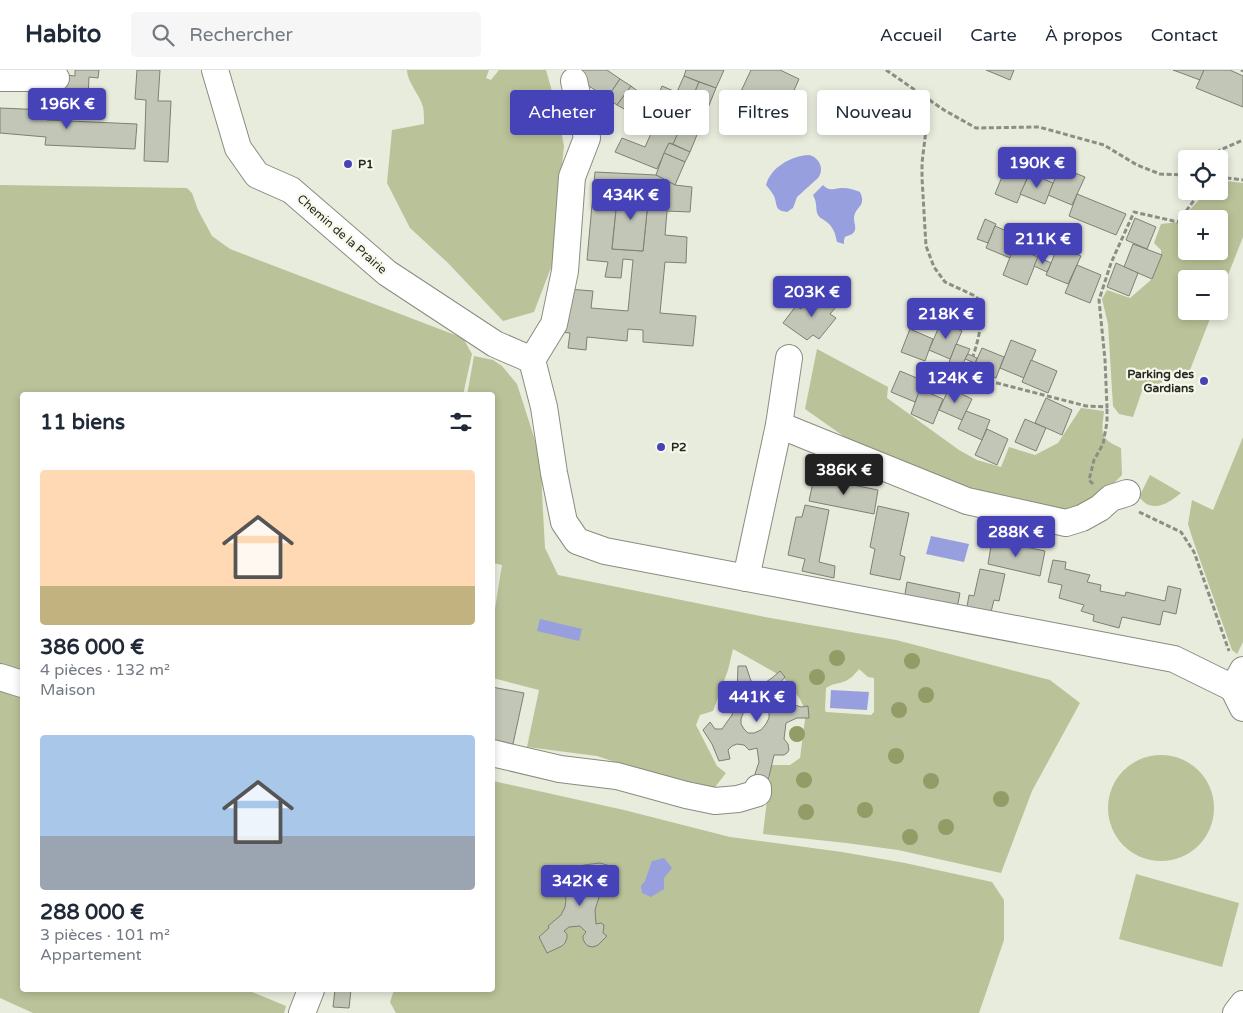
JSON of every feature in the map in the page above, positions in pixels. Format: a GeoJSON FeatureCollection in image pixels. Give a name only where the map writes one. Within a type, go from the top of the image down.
{"type":"FeatureCollection","features":[{"type":"Feature","properties":{"kind":"street","name":"Chemin de la Prairie"},"geometry":{"type":"LineString","coordinates":[[215,70],[238,148],[257,175],[291,190],[387,273],[495,344],[532,360]]}},
{"type":"Feature","properties":{"kind":"street"},"geometry":{"type":"LineString","coordinates":[[0,78],[56,78]]}},
{"type":"Feature","properties":{"kind":"street"},"geometry":{"type":"LineString","coordinates":[[574,81],[588,138],[572,177],[565,271],[554,324],[532,360],[544,407],[564,522],[577,541],[605,551],[1174,659],[1238,681]]}},
{"type":"Feature","properties":{"kind":"street"},"geometry":{"type":"LineString","coordinates":[[746,578],[779,425],[789,358]]}},
{"type":"Feature","properties":{"kind":"street"},"geometry":{"type":"LineString","coordinates":[[779,425],[967,501],[1066,523],[1082,518],[1119,496]]}},
{"type":"Feature","properties":{"kind":"street"},"geometry":{"type":"LineString","coordinates":[[0,677],[20,683]]}},
{"type":"Feature","properties":{"kind":"street"},"geometry":{"type":"LineString","coordinates":[[495,754],[560,769],[618,776],[686,796],[715,801],[738,799],[758,792],[758,788]]}},
{"type":"Feature","properties":{"kind":"street"},"geometry":{"type":"LineString","coordinates":[[302,1013],[310,992]]}},
{"type":"Feature","properties":{"kind":"street"},"geometry":{"type":"LineString","coordinates":[[1236,1013],[1243,1004]]}},
{"type":"Feature","properties":{"kind":"path"},"geometry":{"type":"LineString","coordinates":[[886,70],[915,90]]}},
{"type":"Feature","properties":{"kind":"path"},"geometry":{"type":"LineString","coordinates":[[930,100],[976,128],[1039,127],[1104,146],[1137,165],[1160,174],[1178,175]]}},
{"type":"Feature","properties":{"kind":"path"},"geometry":{"type":"LineString","coordinates":[[925,135],[922,178],[926,246],[934,266],[945,282],[973,295],[981,301],[982,310],[977,344],[973,356]]}},
{"type":"Feature","properties":{"kind":"path"},"geometry":{"type":"LineString","coordinates":[[1220,150],[1243,140]]}},
{"type":"Feature","properties":{"kind":"path"},"geometry":{"type":"LineString","coordinates":[[1228,178],[1243,180]]}},
{"type":"Feature","properties":{"kind":"path"},"geometry":{"type":"LineString","coordinates":[[1194,200],[1178,222],[1134,212],[1111,263],[1099,300],[1105,360],[1107,422],[1103,444],[1094,460],[1089,480],[1104,494],[1119,496],[1181,532],[1194,552],[1238,681]]}},
{"type":"Feature","properties":{"kind":"path"},"geometry":{"type":"LineString","coordinates":[[971,362],[966,375],[1086,406],[1107,408]]}},
{"type":"Feature","properties":{"kind":"green space"},"geometry":{"type":"Polygon","coordinates":[[[407,70],[489,70],[486,78],[491,80],[499,70],[546,70],[552,90],[510,90],[510,135],[562,135],[564,146],[552,265],[534,312],[503,321],[448,263],[410,228],[387,183],[392,130],[424,124],[423,107],[407,70]]]}},
{"type":"Feature","properties":{"kind":"green space"},"geometry":{"type":"Polygon","coordinates":[[[1228,181],[1243,183],[1243,237],[1228,275],[1228,270],[1178,270],[1178,320],[1209,320],[1190,370],[1142,391],[1133,417],[1119,414],[1113,406],[1108,324],[1102,299],[1107,290],[1130,298],[1152,279],[1161,258],[1161,250],[1154,243],[1161,224],[1178,222],[1178,260],[1228,260],[1228,210],[1189,210],[1199,200],[1228,200],[1228,181]]]}},
{"type":"Feature","properties":{"kind":"green space"},"geometry":{"type":"Polygon","coordinates":[[[0,185],[187,188],[192,193],[198,210],[212,236],[230,249],[463,338],[472,354],[464,392],[20,392],[20,670],[18,676],[0,670],[0,185]]]}},
{"type":"Feature","properties":{"kind":"green space"},"geometry":{"type":"Polygon","coordinates":[[[817,349],[888,387],[887,398],[959,450],[977,460],[1001,467],[1009,447],[1035,455],[1058,443],[1081,408],[1104,411],[1103,434],[1108,441],[1121,448],[1122,475],[1112,485],[1066,514],[1011,505],[849,440],[805,409],[817,349]]]}},
{"type":"Feature","properties":{"kind":"green space"},"geometry":{"type":"Polygon","coordinates":[[[474,356],[493,360],[502,366],[517,384],[541,459],[545,548],[558,575],[765,617],[896,640],[1050,680],[1080,703],[1032,791],[1001,873],[898,850],[763,834],[771,765],[790,765],[800,758],[806,712],[800,699],[783,677],[733,649],[728,670],[713,711],[700,715],[696,725],[717,766],[726,773],[712,791],[682,784],[597,756],[527,747],[539,690],[495,679],[495,609],[502,565],[495,563],[495,392],[468,392],[474,356]],[[859,669],[848,680],[826,688],[826,712],[871,715],[874,712],[874,678],[868,677],[859,669]]]}},
{"type":"Feature","properties":{"kind":"green space"},"geometry":{"type":"Polygon","coordinates":[[[1243,437],[1243,642],[1237,654],[1232,650],[1188,524],[1192,500],[1213,510],[1243,437]]]}},
{"type":"Feature","properties":{"kind":"green space"},"geometry":{"type":"Polygon","coordinates":[[[1150,475],[1181,493],[1162,505],[1153,506],[1146,504],[1139,497],[1150,475]]]}},
{"type":"Feature","properties":{"kind":"green space"},"geometry":{"type":"Polygon","coordinates":[[[0,688],[20,694],[20,992],[252,992],[286,1006],[284,1013],[33,1013],[0,998],[0,688]]]}},
{"type":"Feature","properties":{"kind":"green space"},"geometry":{"type":"Polygon","coordinates":[[[1161,755],[1181,759],[1198,771],[1210,788],[1214,808],[1210,828],[1198,845],[1181,857],[1161,861],[1141,857],[1124,845],[1112,828],[1108,808],[1112,788],[1124,771],[1141,759],[1161,755]]]}},
{"type":"Feature","properties":{"kind":"green space"},"geometry":{"type":"Polygon","coordinates":[[[495,781],[624,810],[730,837],[842,852],[905,863],[992,882],[1004,900],[1004,940],[979,1013],[396,1013],[390,1002],[393,992],[495,992],[495,781]]]}},
{"type":"Feature","properties":{"kind":"green space"},"geometry":{"type":"Polygon","coordinates":[[[1136,874],[1239,903],[1222,967],[1119,939],[1136,874]]]}},
{"type":"Feature","properties":{"kind":"water"},"geometry":{"type":"Polygon","coordinates":[[[809,155],[816,158],[820,164],[820,175],[797,197],[793,208],[787,212],[780,210],[766,185],[772,173],[789,160],[809,155]]]}},
{"type":"Feature","properties":{"kind":"water"},"geometry":{"type":"Polygon","coordinates":[[[823,185],[830,189],[847,188],[854,190],[860,192],[862,197],[861,204],[854,218],[855,230],[852,234],[845,237],[844,244],[837,242],[832,227],[817,213],[813,195],[823,185]]]}},
{"type":"Feature","properties":{"kind":"water"},"geometry":{"type":"Polygon","coordinates":[[[931,536],[969,544],[964,562],[926,554],[931,536]]]}},
{"type":"Feature","properties":{"kind":"water"},"geometry":{"type":"Polygon","coordinates":[[[540,619],[582,629],[579,641],[537,631],[540,619]]]}},
{"type":"Feature","properties":{"kind":"water"},"geometry":{"type":"Polygon","coordinates":[[[831,690],[869,692],[867,710],[830,708],[831,690]]]}},
{"type":"Feature","properties":{"kind":"water"},"geometry":{"type":"Polygon","coordinates":[[[664,858],[672,868],[664,878],[664,889],[651,897],[642,893],[641,886],[645,881],[652,861],[664,858]]]}},
{"type":"Feature","properties":{"kind":"building"},"geometry":{"type":"Polygon","coordinates":[[[75,70],[99,70],[98,78],[89,77],[87,117],[64,116],[66,75],[75,76],[75,70]]]}},
{"type":"Feature","properties":{"kind":"building"},"geometry":{"type":"Polygon","coordinates":[[[137,70],[160,70],[158,101],[171,101],[168,162],[144,161],[146,100],[135,99],[137,70]]]}},
{"type":"Feature","properties":{"kind":"building"},"geometry":{"type":"Polygon","coordinates":[[[581,70],[607,70],[620,79],[612,90],[595,90],[577,78],[581,70]]]}},
{"type":"Feature","properties":{"kind":"building"},"geometry":{"type":"Polygon","coordinates":[[[686,70],[724,70],[716,88],[684,76],[686,70]]]}},
{"type":"Feature","properties":{"kind":"building"},"geometry":{"type":"Polygon","coordinates":[[[751,70],[780,70],[799,79],[794,90],[742,90],[751,70]]]}},
{"type":"Feature","properties":{"kind":"building"},"geometry":{"type":"Polygon","coordinates":[[[986,70],[1014,70],[1010,80],[986,70]]]}},
{"type":"Feature","properties":{"kind":"building"},"geometry":{"type":"Polygon","coordinates":[[[1173,70],[1204,70],[1200,80],[1173,70]]]}},
{"type":"Feature","properties":{"kind":"building"},"geometry":{"type":"Polygon","coordinates":[[[1204,70],[1230,70],[1243,76],[1243,107],[1196,88],[1204,70]]]}},
{"type":"Feature","properties":{"kind":"building"},"geometry":{"type":"Polygon","coordinates":[[[684,76],[699,82],[696,90],[678,90],[684,76]]]}},
{"type":"Feature","properties":{"kind":"building"},"geometry":{"type":"Polygon","coordinates":[[[620,79],[631,86],[628,90],[624,90],[624,96],[617,105],[614,103],[614,90],[612,90],[620,79]]]}},
{"type":"Feature","properties":{"kind":"building"},"geometry":{"type":"Polygon","coordinates":[[[699,82],[716,88],[709,105],[709,90],[696,90],[699,82]]]}},
{"type":"Feature","properties":{"kind":"building"},"geometry":{"type":"Polygon","coordinates":[[[631,86],[636,90],[628,90],[631,86]]]}},
{"type":"Feature","properties":{"kind":"building"},"geometry":{"type":"Polygon","coordinates":[[[662,86],[671,90],[660,90],[662,86]]]}},
{"type":"Feature","properties":{"kind":"building"},"geometry":{"type":"Polygon","coordinates":[[[624,96],[624,109],[617,105],[624,96]]]}},
{"type":"Feature","properties":{"kind":"building"},"geometry":{"type":"Polygon","coordinates":[[[0,108],[47,110],[47,120],[137,124],[135,149],[45,145],[46,137],[0,133],[0,108]]]}},
{"type":"Feature","properties":{"kind":"building"},"geometry":{"type":"Polygon","coordinates":[[[650,135],[677,135],[673,144],[669,143],[657,169],[615,152],[622,138],[645,147],[650,135]]]}},
{"type":"Feature","properties":{"kind":"building"},"geometry":{"type":"Polygon","coordinates":[[[677,135],[697,135],[690,152],[673,144],[677,135]]]}},
{"type":"Feature","properties":{"kind":"building"},"geometry":{"type":"Polygon","coordinates":[[[669,143],[690,152],[685,162],[664,153],[669,143]]]}},
{"type":"Feature","properties":{"kind":"building"},"geometry":{"type":"Polygon","coordinates":[[[664,153],[685,162],[675,185],[656,175],[664,153]]]}},
{"type":"Feature","properties":{"kind":"building"},"geometry":{"type":"Polygon","coordinates":[[[1006,167],[1028,176],[1017,203],[995,194],[1006,167]]]}},
{"type":"Feature","properties":{"kind":"building"},"geometry":{"type":"Polygon","coordinates":[[[1060,167],[1085,177],[1072,205],[1048,195],[1060,167]]]}},
{"type":"Feature","properties":{"kind":"building"},"geometry":{"type":"Polygon","coordinates":[[[595,172],[656,175],[675,185],[692,187],[690,212],[667,211],[665,235],[687,237],[686,263],[665,262],[660,313],[696,316],[693,346],[643,342],[643,330],[628,329],[627,341],[587,337],[586,350],[568,348],[570,333],[559,332],[568,289],[593,291],[591,308],[628,311],[633,260],[623,259],[621,278],[605,277],[608,262],[587,260],[595,172]],[[618,191],[612,249],[643,251],[649,192],[618,191]]]}},
{"type":"Feature","properties":{"kind":"building"},"geometry":{"type":"Polygon","coordinates":[[[1030,173],[1053,183],[1045,204],[1020,194],[1030,173]]]}},
{"type":"Feature","properties":{"kind":"building"},"geometry":{"type":"Polygon","coordinates":[[[618,191],[649,192],[643,251],[612,249],[618,191]]]}},
{"type":"Feature","properties":{"kind":"building"},"geometry":{"type":"Polygon","coordinates":[[[1077,194],[1126,214],[1116,235],[1069,216],[1077,194]]]}},
{"type":"Feature","properties":{"kind":"building"},"geometry":{"type":"Polygon","coordinates":[[[1135,218],[1156,227],[1147,249],[1126,240],[1135,218]]]}},
{"type":"Feature","properties":{"kind":"building"},"geometry":{"type":"Polygon","coordinates":[[[985,219],[996,224],[988,243],[977,239],[985,219]]]}},
{"type":"Feature","properties":{"kind":"building"},"geometry":{"type":"Polygon","coordinates":[[[995,226],[1018,236],[1010,258],[986,248],[995,226]]]}},
{"type":"Feature","properties":{"kind":"building"},"geometry":{"type":"Polygon","coordinates":[[[1133,244],[1162,255],[1152,279],[1124,267],[1133,244]]]}},
{"type":"Feature","properties":{"kind":"building"},"geometry":{"type":"Polygon","coordinates":[[[1058,246],[1081,256],[1068,284],[1046,275],[1058,246]]]}},
{"type":"Feature","properties":{"kind":"building"},"geometry":{"type":"Polygon","coordinates":[[[1014,247],[1038,257],[1027,285],[1003,275],[1014,247]]]}},
{"type":"Feature","properties":{"kind":"building"},"geometry":{"type":"Polygon","coordinates":[[[1038,257],[1051,263],[1047,272],[1034,266],[1038,257]]]}},
{"type":"Feature","properties":{"kind":"building"},"geometry":{"type":"Polygon","coordinates":[[[1116,263],[1138,273],[1129,296],[1107,287],[1116,263]]]}},
{"type":"Feature","properties":{"kind":"building"},"geometry":{"type":"Polygon","coordinates":[[[1077,265],[1101,275],[1090,303],[1065,293],[1077,265]]]}},
{"type":"Feature","properties":{"kind":"building"},"geometry":{"type":"Polygon","coordinates":[[[816,292],[836,307],[830,314],[836,318],[819,339],[813,335],[807,340],[783,323],[796,306],[801,309],[816,292]]]}},
{"type":"Feature","properties":{"kind":"building"},"geometry":{"type":"Polygon","coordinates":[[[941,322],[962,331],[950,359],[929,350],[941,322]]]}},
{"type":"Feature","properties":{"kind":"building"},"geometry":{"type":"Polygon","coordinates":[[[910,329],[933,339],[925,361],[901,352],[910,329]]]}},
{"type":"Feature","properties":{"kind":"building"},"geometry":{"type":"Polygon","coordinates":[[[1011,340],[1036,350],[1024,378],[1000,368],[1011,340]]]}},
{"type":"Feature","properties":{"kind":"building"},"geometry":{"type":"Polygon","coordinates":[[[956,344],[970,349],[960,370],[948,365],[956,344]]]}},
{"type":"Feature","properties":{"kind":"building"},"geometry":{"type":"Polygon","coordinates":[[[982,348],[1004,357],[996,378],[973,368],[982,348]]]}},
{"type":"Feature","properties":{"kind":"building"},"geometry":{"type":"Polygon","coordinates":[[[968,354],[977,358],[975,363],[965,359],[968,354]]]}},
{"type":"Feature","properties":{"kind":"building"},"geometry":{"type":"Polygon","coordinates":[[[1031,360],[1057,371],[1048,393],[1022,382],[1031,360]]]}},
{"type":"Feature","properties":{"kind":"building"},"geometry":{"type":"Polygon","coordinates":[[[900,371],[924,381],[915,402],[891,392],[900,371]]]}},
{"type":"Feature","properties":{"kind":"building"},"geometry":{"type":"Polygon","coordinates":[[[949,388],[972,399],[962,420],[939,410],[949,388]]]}},
{"type":"Feature","properties":{"kind":"building"},"geometry":{"type":"Polygon","coordinates":[[[920,389],[943,399],[933,424],[911,414],[920,389]]]}},
{"type":"Feature","properties":{"kind":"building"},"geometry":{"type":"Polygon","coordinates":[[[1046,398],[1072,410],[1062,435],[1035,423],[1046,398]]]}},
{"type":"Feature","properties":{"kind":"building"},"geometry":{"type":"Polygon","coordinates":[[[966,411],[990,420],[982,440],[958,429],[966,411]]]}},
{"type":"Feature","properties":{"kind":"building"},"geometry":{"type":"Polygon","coordinates":[[[1025,419],[1046,428],[1036,451],[1015,442],[1025,419]]]}},
{"type":"Feature","properties":{"kind":"building"},"geometry":{"type":"Polygon","coordinates":[[[987,429],[1008,439],[997,465],[975,455],[987,429]]]}},
{"type":"Feature","properties":{"kind":"building"},"geometry":{"type":"Polygon","coordinates":[[[814,477],[878,490],[874,514],[809,501],[814,477]]]}},
{"type":"Feature","properties":{"kind":"building"},"geometry":{"type":"Polygon","coordinates":[[[805,505],[829,510],[819,562],[835,566],[834,578],[802,571],[805,559],[788,555],[796,517],[802,517],[805,505]]]}},
{"type":"Feature","properties":{"kind":"building"},"geometry":{"type":"Polygon","coordinates":[[[878,506],[909,513],[900,555],[905,557],[900,580],[870,574],[875,549],[870,547],[878,506]]]}},
{"type":"Feature","properties":{"kind":"building"},"geometry":{"type":"Polygon","coordinates":[[[992,540],[1045,551],[1040,576],[988,564],[992,540]]]}},
{"type":"Feature","properties":{"kind":"building"},"geometry":{"type":"Polygon","coordinates":[[[1053,560],[1066,562],[1065,569],[1090,575],[1087,582],[1101,585],[1100,591],[1125,596],[1126,592],[1165,601],[1168,586],[1181,589],[1176,614],[1163,611],[1160,625],[1122,617],[1119,628],[1093,621],[1094,615],[1081,611],[1084,605],[1059,598],[1062,585],[1048,582],[1053,560]]]}},
{"type":"Feature","properties":{"kind":"building"},"geometry":{"type":"Polygon","coordinates":[[[980,569],[1005,574],[999,601],[994,600],[991,612],[967,607],[969,595],[974,596],[980,569]]]}},
{"type":"Feature","properties":{"kind":"building"},"geometry":{"type":"Polygon","coordinates":[[[907,582],[960,593],[955,618],[903,606],[907,582]]]}},
{"type":"Feature","properties":{"kind":"building"},"geometry":{"type":"Polygon","coordinates":[[[738,666],[746,666],[751,681],[759,683],[766,682],[780,671],[785,677],[777,686],[778,695],[785,702],[801,707],[808,706],[809,718],[797,718],[786,723],[784,739],[788,744],[789,750],[784,755],[774,755],[768,781],[752,783],[759,762],[757,748],[749,750],[744,745],[737,744],[728,750],[730,759],[719,761],[712,744],[703,730],[710,722],[715,729],[722,729],[732,715],[737,693],[738,666]],[[752,699],[745,708],[741,724],[748,733],[761,730],[769,718],[769,711],[761,699],[752,699]]]}},
{"type":"Feature","properties":{"kind":"building"},"geometry":{"type":"Polygon","coordinates":[[[495,688],[524,693],[513,744],[495,741],[495,688]]]}},
{"type":"Feature","properties":{"kind":"building"},"geometry":{"type":"Polygon","coordinates":[[[600,863],[613,868],[616,875],[614,880],[610,882],[604,881],[595,910],[596,924],[601,923],[604,925],[603,933],[607,936],[598,945],[588,946],[583,939],[586,932],[580,926],[569,927],[564,931],[567,934],[565,943],[547,953],[539,937],[561,915],[565,907],[564,889],[571,879],[567,875],[574,869],[584,865],[600,863]]]}},
{"type":"Feature","properties":{"kind":"building"},"geometry":{"type":"Polygon","coordinates":[[[335,992],[351,992],[349,1008],[333,1007],[335,992]]]}},
{"type":"Feature","properties":{"kind":"place","name":"P1"},"geometry":{"type":"Point","coordinates":[348,164]}},
{"type":"Feature","properties":{"kind":"place","name":"Parking des Gardians"},"geometry":{"type":"Point","coordinates":[1204,381]}},
{"type":"Feature","properties":{"kind":"place","name":"P2"},"geometry":{"type":"Point","coordinates":[661,447]}}]}
